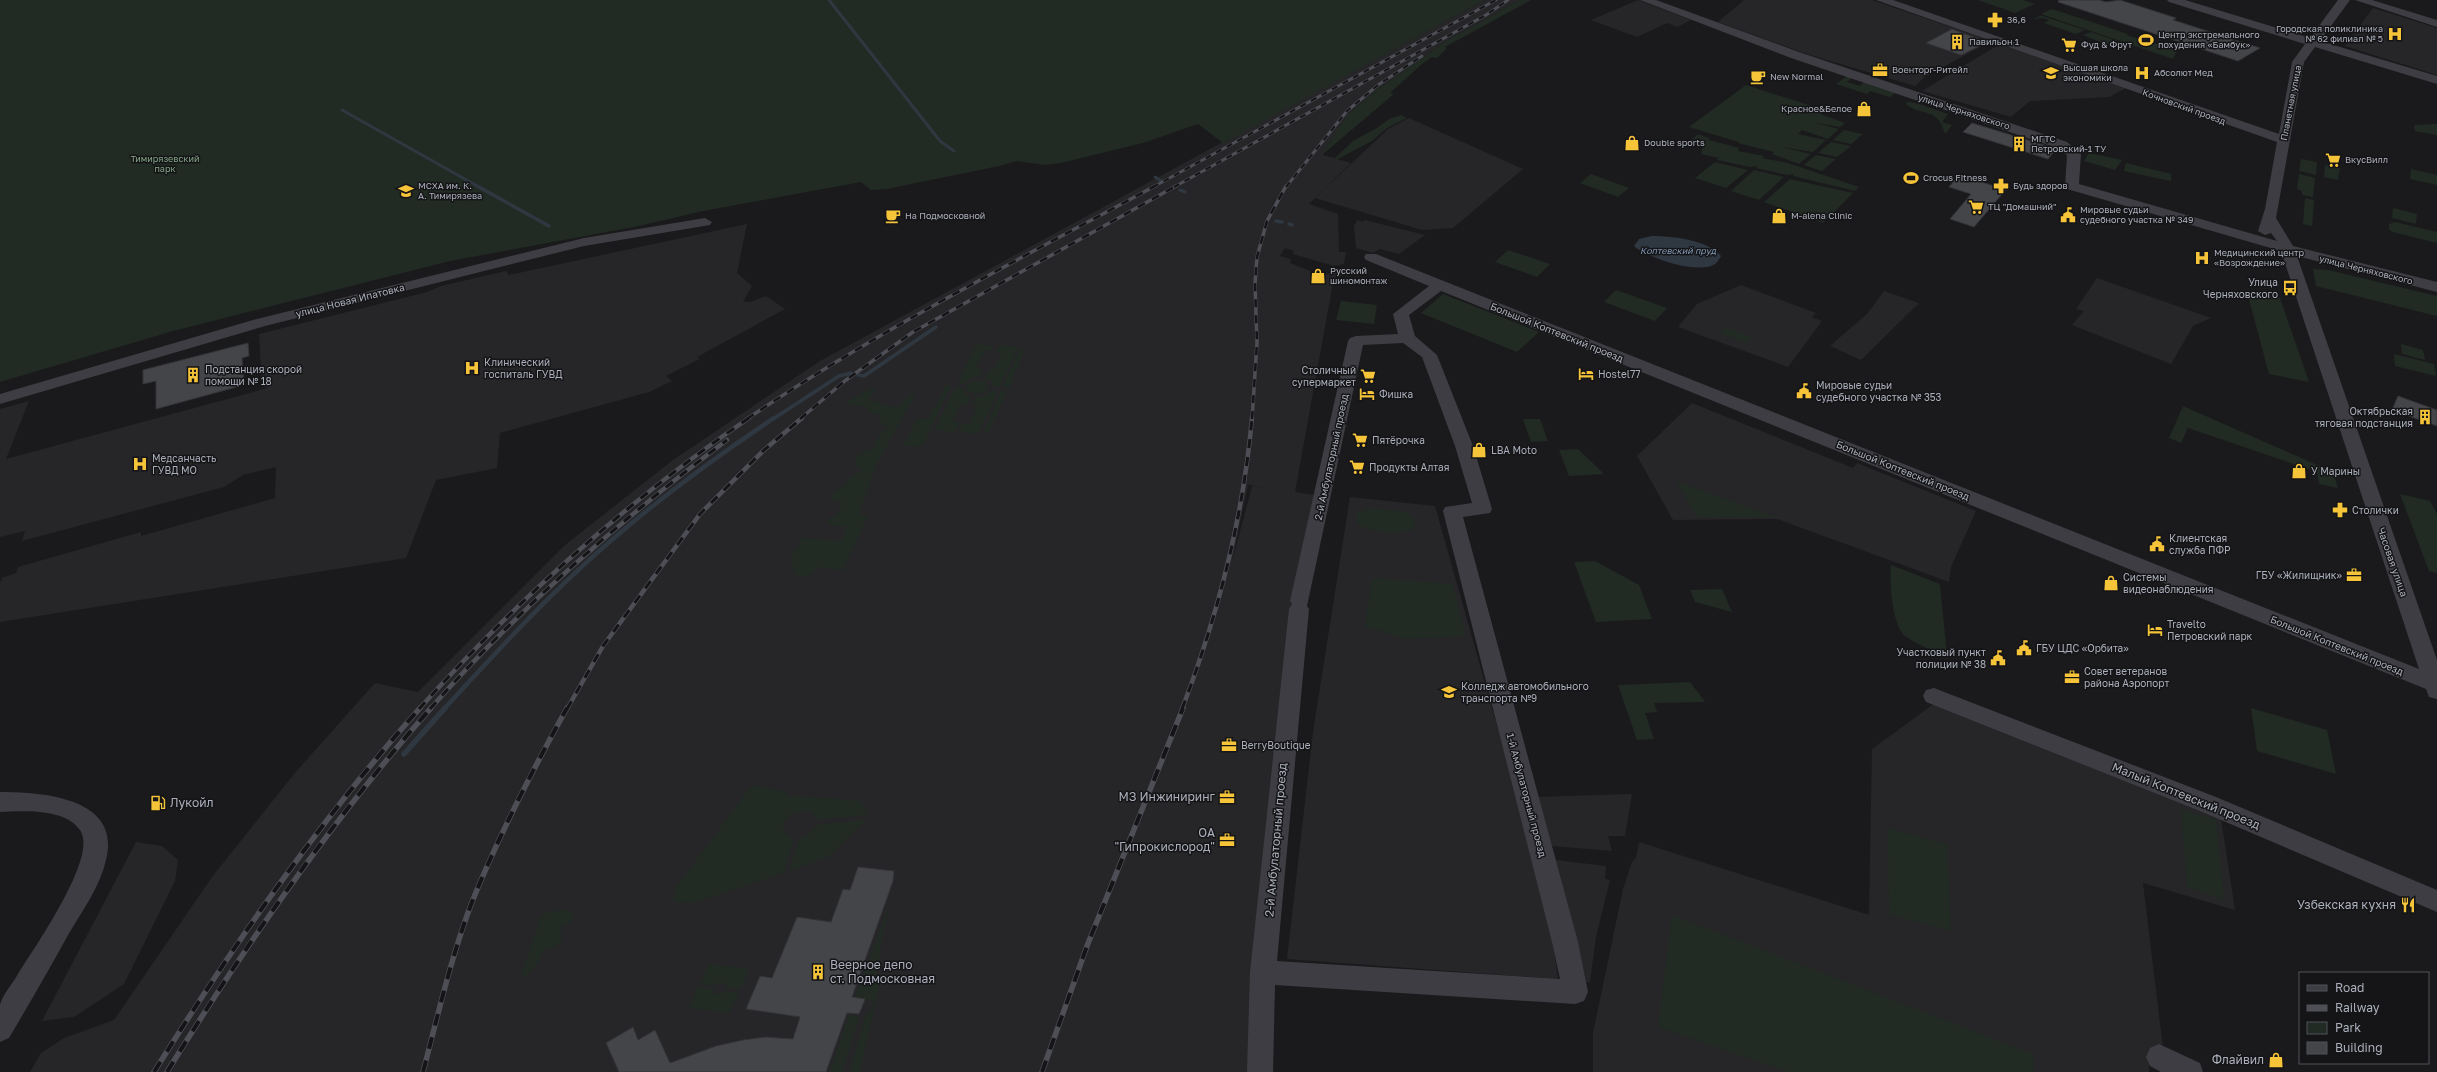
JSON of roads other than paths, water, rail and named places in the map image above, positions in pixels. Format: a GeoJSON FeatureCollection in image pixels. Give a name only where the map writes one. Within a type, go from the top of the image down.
{"type":"FeatureCollection","features":[{"type":"Feature","properties":{"kind":"street","name":"улица Черняховского"},"geometry":{"type":"LineString","coordinates":[[1646,0],[1795,55],[2062,145],[2074,154],[2072,186],[2288,250],[2437,287]]}},
{"type":"Feature","properties":{"kind":"street","name":"Кочновский проезд"},"geometry":{"type":"LineString","coordinates":[[1882,0],[2227,122],[2283,140]]}},
{"type":"Feature","properties":{"kind":"street"},"geometry":{"type":"LineString","coordinates":[[2173,0],[2437,80]]}},
{"type":"Feature","properties":{"kind":"street","name":"Планетная улица"},"geometry":{"type":"LineString","coordinates":[[2243,237],[2256,238],[2264,234],[2270,219],[2298,62],[2344,0]]}},
{"type":"Feature","properties":{"kind":"street"},"geometry":{"type":"LineString","coordinates":[[2360,0],[2437,24]]}},
{"type":"Feature","properties":{"kind":"street"},"geometry":{"type":"LineString","coordinates":[[2270,219],[2288,250]]}},
{"type":"Feature","properties":{"kind":"street","name":"улица Новая Ипатовка"},"geometry":{"type":"LineString","coordinates":[[0,398],[259,323],[584,242],[705,222]]}},
{"type":"Feature","properties":{"kind":"street","name":"Часовая улица"},"geometry":{"type":"LineString","coordinates":[[2288,250],[2436,687]]}},
{"type":"Feature","properties":{"kind":"street","name":"Большой Коптевский проезд"},"geometry":{"type":"LineString","coordinates":[[1371,257],[2436,687]]}},
{"type":"Feature","properties":{"kind":"street"},"geometry":{"type":"LineString","coordinates":[[1407,338],[1401,314],[1439,284]]}},
{"type":"Feature","properties":{"kind":"street","name":"2-й Амбулаторный проезд"},"geometry":{"type":"LineString","coordinates":[[1260,1072],[1263,972],[1300,605],[1356,341],[1407,338]]}},
{"type":"Feature","properties":{"kind":"street","name":"1-й Амбулаторный проезд"},"geometry":{"type":"LineString","coordinates":[[1263,972],[1575,992],[1565,942],[1452,511],[1483,510],[1464,446],[1429,356],[1407,338]]}},
{"type":"Feature","properties":{"kind":"street","name":"Малый Коптевский проезд"},"geometry":{"type":"LineString","coordinates":[[1934,696],[2208,804],[2437,901]]}},
{"type":"Feature","properties":{"kind":"street"},"geometry":{"type":"LineString","coordinates":[[0,802],[48,804],[69,810],[85,819],[94,830],[96,841],[92,865],[82,889],[0,1029]]}},
{"type":"Feature","properties":{"kind":"street"},"geometry":{"type":"LineString","coordinates":[[2159,1057],[2190,1072]]}},
{"type":"Feature","properties":{"kind":"water","name":"Коптевский пруд"},"geometry":{"type":"Polygon","coordinates":[[[1652,236],[1690,240],[1708,246],[1721,256],[1716,263],[1707,267],[1697,268],[1673,264],[1641,251],[1634,246],[1639,239],[1652,236]]]}},
{"type":"Feature","properties":{"kind":"waterway"},"geometry":{"type":"LineString","coordinates":[[829,0],[940,141],[954,151]]}},
{"type":"Feature","properties":{"kind":"waterway"},"geometry":{"type":"LineString","coordinates":[[342,110],[479,187]]}},
{"type":"Feature","properties":{"kind":"waterway"},"geometry":{"type":"LineString","coordinates":[[1155,177],[1161,181]]}},
{"type":"Feature","properties":{"kind":"waterway"},"geometry":{"type":"LineString","coordinates":[[477,186],[549,226]]}},
{"type":"Feature","properties":{"kind":"waterway"},"geometry":{"type":"LineString","coordinates":[[1180,190],[1185,192]]}},
{"type":"Feature","properties":{"kind":"waterway"},"geometry":{"type":"LineString","coordinates":[[1276,221],[1282,222]]}},
{"type":"Feature","properties":{"kind":"waterway"},"geometry":{"type":"LineString","coordinates":[[858,375],[864,376],[936,327]]}},
{"type":"Feature","properties":{"kind":"waterway"},"geometry":{"type":"LineString","coordinates":[[773,419],[839,376],[851,373]]}},
{"type":"Feature","properties":{"kind":"waterway"},"geometry":{"type":"LineString","coordinates":[[444,709],[526,621],[591,558],[673,490],[774,418]]}},
{"type":"Feature","properties":{"kind":"waterway"},"geometry":{"type":"LineString","coordinates":[[404,754],[445,708]]}},
{"type":"Feature","properties":{"kind":"railway"},"geometry":{"type":"LineString","coordinates":[[1153,187],[1496,0]]}},
{"type":"Feature","properties":{"kind":"railway"},"geometry":{"type":"LineString","coordinates":[[1174,187],[1486,15],[1508,0]]}},
{"type":"Feature","properties":{"kind":"railway"},"geometry":{"type":"LineString","coordinates":[[1286,187],[1347,111],[1378,85],[1422,56]]}},
{"type":"Feature","properties":{"kind":"railway"},"geometry":{"type":"LineString","coordinates":[[747,419],[796,387],[897,326],[1155,186]]}},
{"type":"Feature","properties":{"kind":"railway"},"geometry":{"type":"LineString","coordinates":[[800,419],[846,380],[913,332],[1176,186]]}},
{"type":"Feature","properties":{"kind":"railway"},"geometry":{"type":"LineString","coordinates":[[1252,419],[1257,343],[1255,284],[1257,257],[1267,221],[1286,186]]}},
{"type":"Feature","properties":{"kind":"railway"},"geometry":{"type":"LineString","coordinates":[[419,709],[495,629],[575,554],[660,483],[749,418]]}},
{"type":"Feature","properties":{"kind":"railway"},"geometry":{"type":"LineString","coordinates":[[567,709],[603,646],[700,514],[764,450],[802,418]]}},
{"type":"Feature","properties":{"kind":"railway"},"geometry":{"type":"LineString","coordinates":[[1182,709],[1207,638],[1227,566],[1242,493],[1252,418]]}},
{"type":"Feature","properties":{"kind":"railway"},"geometry":{"type":"LineString","coordinates":[[430,709],[499,636],[571,567],[648,502],[727,440]]}},
{"type":"Feature","properties":{"kind":"railway"},"geometry":{"type":"LineString","coordinates":[[154,1072],[215,977],[279,884],[347,795],[420,708]]}},
{"type":"Feature","properties":{"kind":"railway"},"geometry":{"type":"LineString","coordinates":[[167,1072],[197,1024],[291,884],[324,839],[394,751],[431,708]]}},
{"type":"Feature","properties":{"kind":"railway"},"geometry":{"type":"LineString","coordinates":[[423,1072],[451,965],[472,902],[493,852],[516,804],[567,708]]}},
{"type":"Feature","properties":{"kind":"railway"},"geometry":{"type":"LineString","coordinates":[[1042,1072],[1087,946],[1183,708]]}},
{"type":"Feature","properties":{"kind":"place","name":"36,6"},"geometry":{"type":"Point","coordinates":[1995,20]}},
{"type":"Feature","properties":{"kind":"place","name":"Городская поликлиника № 62 филиал № 5"},"geometry":{"type":"Point","coordinates":[2395,34]}},
{"type":"Feature","properties":{"kind":"place","name":"Центр экстремального похудения «Бамбук»"},"geometry":{"type":"Point","coordinates":[2146,40]}},
{"type":"Feature","properties":{"kind":"place","name":"Павильон 1"},"geometry":{"type":"Point","coordinates":[1957,42]}},
{"type":"Feature","properties":{"kind":"place","name":"Фуд & Фрут"},"geometry":{"type":"Point","coordinates":[2069,45]}},
{"type":"Feature","properties":{"kind":"place","name":"Военторг-Ритейл"},"geometry":{"type":"Point","coordinates":[1880,70]}},
{"type":"Feature","properties":{"kind":"place","name":"Высшая школа экономики"},"geometry":{"type":"Point","coordinates":[2051,73]}},
{"type":"Feature","properties":{"kind":"place","name":"Абсолют Мед"},"geometry":{"type":"Point","coordinates":[2142,73]}},
{"type":"Feature","properties":{"kind":"place","name":"New Normal"},"geometry":{"type":"Point","coordinates":[1758,77]}},
{"type":"Feature","properties":{"kind":"place","name":"Красное&Белое"},"geometry":{"type":"Point","coordinates":[1864,109]}},
{"type":"Feature","properties":{"kind":"place","name":"Double sports"},"geometry":{"type":"Point","coordinates":[1632,143]}},
{"type":"Feature","properties":{"kind":"place","name":"МГТС Петровский-1 ТУ"},"geometry":{"type":"Point","coordinates":[2019,144]}},
{"type":"Feature","properties":{"kind":"place","name":"ВкусВилл"},"geometry":{"type":"Point","coordinates":[2333,160]}},
{"type":"Feature","properties":{"kind":"place","name":"Crocus Fitness"},"geometry":{"type":"Point","coordinates":[1911,178]}},
{"type":"Feature","properties":{"kind":"place","name":"Будь здоров"},"geometry":{"type":"Point","coordinates":[2001,186]}},
{"type":"Feature","properties":{"kind":"place","name":"МСХА им. К. А. Тимирязева"},"geometry":{"type":"Point","coordinates":[406,191]}},
{"type":"Feature","properties":{"kind":"place","name":"ТЦ \"Домашний\""},"geometry":{"type":"Point","coordinates":[1976,207]}},
{"type":"Feature","properties":{"kind":"place","name":"Мировые судьи судебного участка № 349"},"geometry":{"type":"Point","coordinates":[2068,215]}},
{"type":"Feature","properties":{"kind":"place","name":"На Подмосковной"},"geometry":{"type":"Point","coordinates":[893,216]}},
{"type":"Feature","properties":{"kind":"place","name":"M-alena Clinic"},"geometry":{"type":"Point","coordinates":[1779,216]}},
{"type":"Feature","properties":{"kind":"place","name":"Медицинский центр «Возрождение»"},"geometry":{"type":"Point","coordinates":[2202,258]}},
{"type":"Feature","properties":{"kind":"place","name":"Русский шиномонтаж"},"geometry":{"type":"Point","coordinates":[1318,276]}},
{"type":"Feature","properties":{"kind":"place","name":"Улица Черняховского"},"geometry":{"type":"Point","coordinates":[2290,288]}},
{"type":"Feature","properties":{"kind":"place","name":"Клинический госпиталь ГУВД"},"geometry":{"type":"Point","coordinates":[472,368]}},
{"type":"Feature","properties":{"kind":"place","name":"Hostel77"},"geometry":{"type":"Point","coordinates":[1586,374]}},
{"type":"Feature","properties":{"kind":"place","name":"Подстанция скорой помощи № 18"},"geometry":{"type":"Point","coordinates":[193,375]}},
{"type":"Feature","properties":{"kind":"place","name":"Столичный супермаркет"},"geometry":{"type":"Point","coordinates":[1368,376]}},
{"type":"Feature","properties":{"kind":"place","name":"Мировые судьи судебного участка № 353"},"geometry":{"type":"Point","coordinates":[1804,391]}},
{"type":"Feature","properties":{"kind":"place","name":"Фишка"},"geometry":{"type":"Point","coordinates":[1367,394]}},
{"type":"Feature","properties":{"kind":"place","name":"Октябрьская тяговая подстанция"},"geometry":{"type":"Point","coordinates":[2425,417]}},
{"type":"Feature","properties":{"kind":"place","name":"Пятёрочка"},"geometry":{"type":"Point","coordinates":[1360,440]}},
{"type":"Feature","properties":{"kind":"place","name":"LBA Moto"},"geometry":{"type":"Point","coordinates":[1479,450]}},
{"type":"Feature","properties":{"kind":"place","name":"Медсанчасть ГУВД МО"},"geometry":{"type":"Point","coordinates":[140,464]}},
{"type":"Feature","properties":{"kind":"place","name":"Продукты Алтая"},"geometry":{"type":"Point","coordinates":[1357,467]}},
{"type":"Feature","properties":{"kind":"place","name":"У Марины"},"geometry":{"type":"Point","coordinates":[2299,471]}},
{"type":"Feature","properties":{"kind":"place","name":"Столички"},"geometry":{"type":"Point","coordinates":[2340,510]}},
{"type":"Feature","properties":{"kind":"place","name":"Клиентская служба ПФР"},"geometry":{"type":"Point","coordinates":[2157,544]}},
{"type":"Feature","properties":{"kind":"place","name":"ГБУ «Жилищник»"},"geometry":{"type":"Point","coordinates":[2354,575]}},
{"type":"Feature","properties":{"kind":"place","name":"Системы видеонаблюдения"},"geometry":{"type":"Point","coordinates":[2111,583]}},
{"type":"Feature","properties":{"kind":"place","name":"Travelto Петровский парк"},"geometry":{"type":"Point","coordinates":[2155,630]}},
{"type":"Feature","properties":{"kind":"place","name":"ГБУ ЦДС «Орбита»"},"geometry":{"type":"Point","coordinates":[2024,648]}},
{"type":"Feature","properties":{"kind":"place","name":"Участковый пункт полиции № 38"},"geometry":{"type":"Point","coordinates":[1998,658]}},
{"type":"Feature","properties":{"kind":"place","name":"Совет ветеранов района Аэропорт"},"geometry":{"type":"Point","coordinates":[2072,677]}},
{"type":"Feature","properties":{"kind":"place","name":"Колледж автомобильного транспорта №9"},"geometry":{"type":"Point","coordinates":[1449,692]}},
{"type":"Feature","properties":{"kind":"place","name":"BerryBoutique"},"geometry":{"type":"Point","coordinates":[1229,745]}},
{"type":"Feature","properties":{"kind":"place","name":"МЗ Инжиниринг"},"geometry":{"type":"Point","coordinates":[1227,797]}},
{"type":"Feature","properties":{"kind":"place","name":"Лукойл"},"geometry":{"type":"Point","coordinates":[158,803]}},
{"type":"Feature","properties":{"kind":"place","name":"ОА \"Гипрокислород\""},"geometry":{"type":"Point","coordinates":[1227,840]}},
{"type":"Feature","properties":{"kind":"place","name":"Узбекская кухня"},"geometry":{"type":"Point","coordinates":[2408,905]}},
{"type":"Feature","properties":{"kind":"place","name":"Веерное депо ст. Подмосковная"},"geometry":{"type":"Point","coordinates":[818,972]}},
{"type":"Feature","properties":{"kind":"place","name":"Флайвил"},"geometry":{"type":"Point","coordinates":[2276,1060]}},
{"type":"Feature","properties":{"kind":"park label","name":"Тимирязевский парк"},"geometry":{"type":"Point","coordinates":[165,164]}}]}
